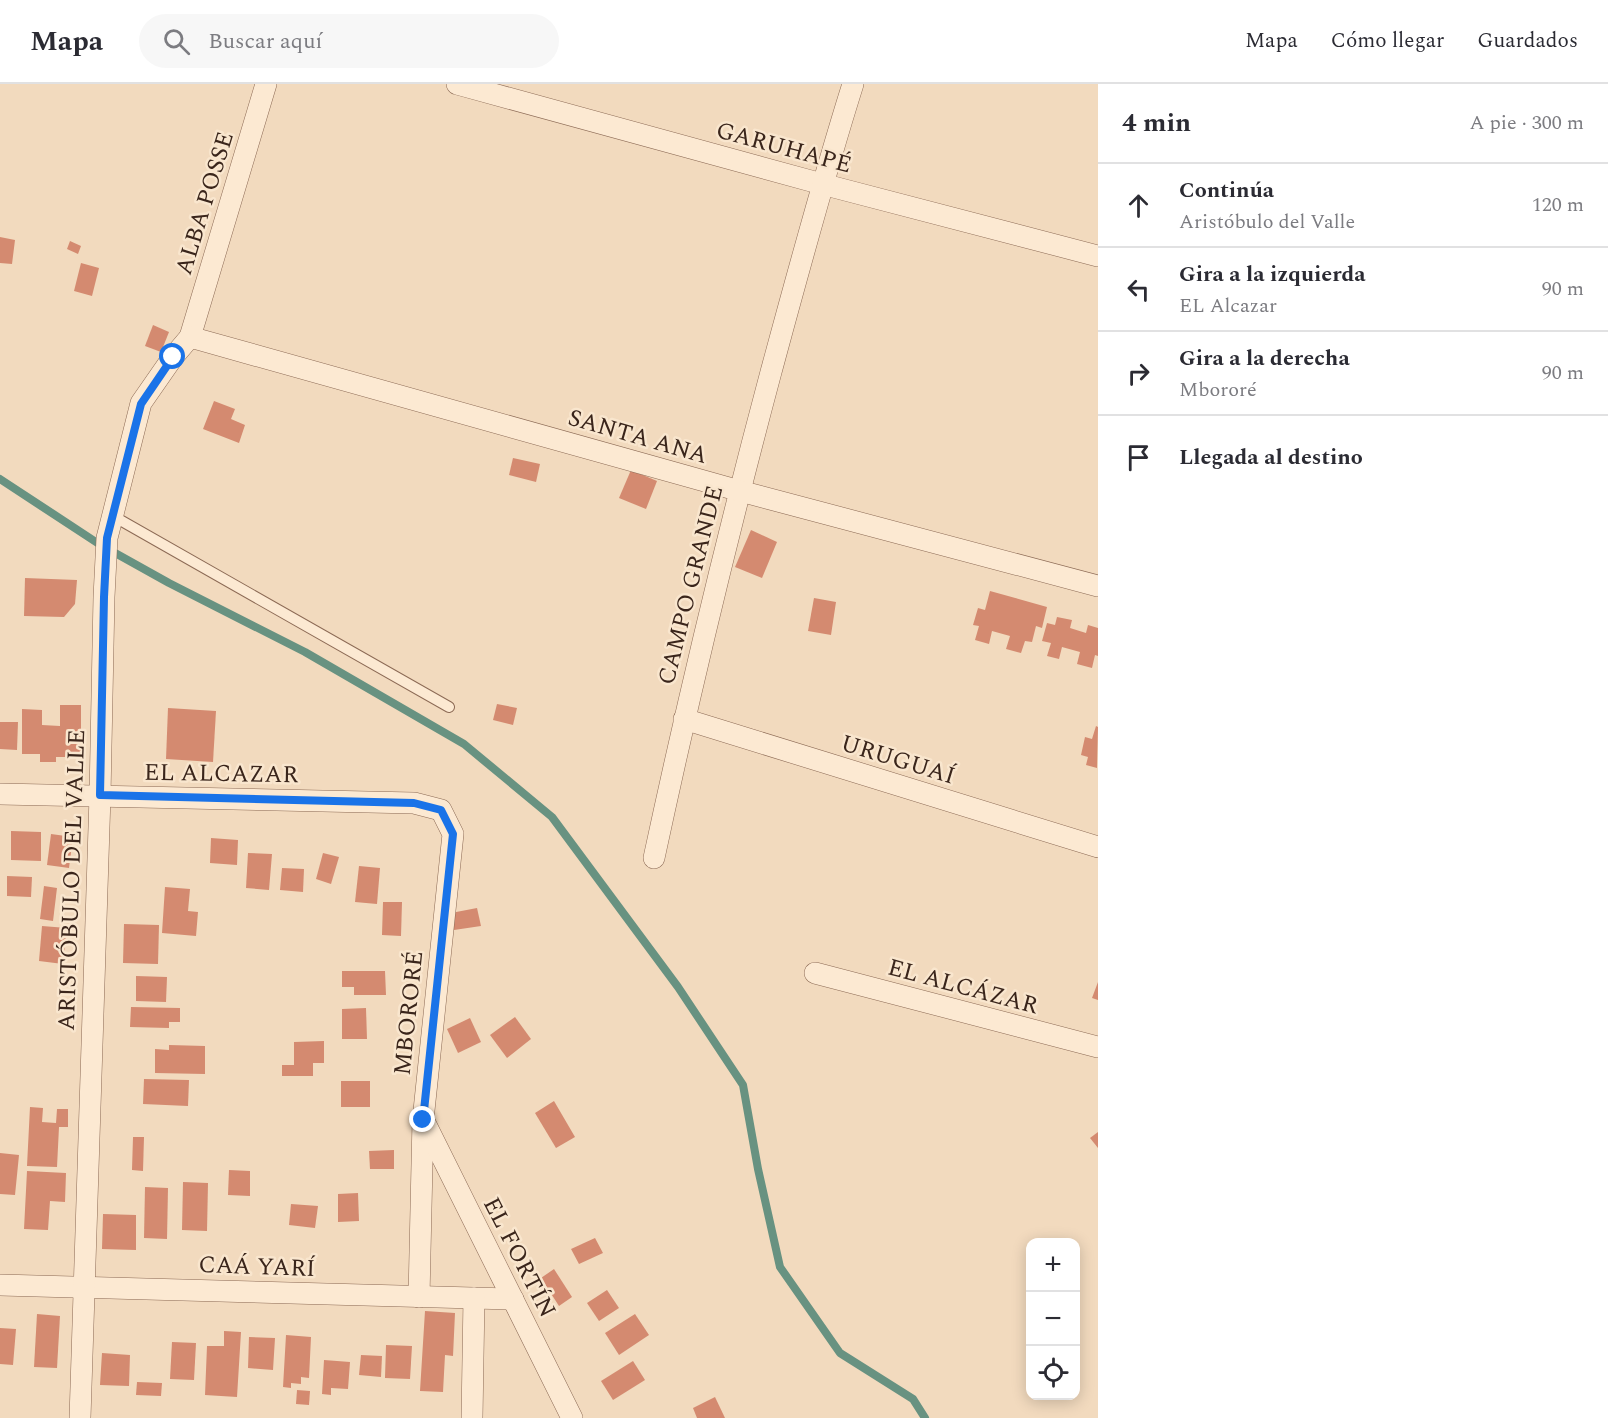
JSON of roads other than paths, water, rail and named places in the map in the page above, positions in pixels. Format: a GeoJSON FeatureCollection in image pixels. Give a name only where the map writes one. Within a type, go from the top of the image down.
{"type":"FeatureCollection","features":[{"type":"Feature","properties":{"kind":"street","name":"ALBA POSSE"},"geometry":{"type":"LineString","coordinates":[[190,337],[266,84]]}},
{"type":"Feature","properties":{"kind":"street","name":"GARUHAPÉ"},"geometry":{"type":"LineString","coordinates":[[457,84],[822,184],[1098,256]]}},
{"type":"Feature","properties":{"kind":"street","name":"CAMPO GRANDE"},"geometry":{"type":"LineString","coordinates":[[654,858],[684,719],[740,491],[822,184],[853,84]]}},
{"type":"Feature","properties":{"kind":"street","name":"ARISTÓBULO DEL VALLE"},"geometry":{"type":"LineString","coordinates":[[80,1418],[107,538],[141,404],[173,357],[190,337]]}},
{"type":"Feature","properties":{"kind":"street","name":"SANTA ANA"},"geometry":{"type":"LineString","coordinates":[[190,337],[740,491],[1098,586]]}},
{"type":"Feature","properties":{"kind":"street","name":"URUGUAÍ"},"geometry":{"type":"LineString","coordinates":[[684,719],[1098,847]]}},
{"type":"Feature","properties":{"kind":"street","name":"EL ALCAZAR"},"geometry":{"type":"LineString","coordinates":[[0,794],[414,803],[441,810]]}},
{"type":"Feature","properties":{"kind":"street","name":"MBORORÉ"},"geometry":{"type":"LineString","coordinates":[[419,1297],[423,1120],[453,834],[441,810]]}},
{"type":"Feature","properties":{"kind":"street","name":"EL ALCÁZAR"},"geometry":{"type":"LineString","coordinates":[[815,973],[1098,1047]]}},
{"type":"Feature","properties":{"kind":"street","name":"EL FORTÍN"},"geometry":{"type":"LineString","coordinates":[[423,1120],[572,1418]]}},
{"type":"Feature","properties":{"kind":"street","name":"CAÁ YARÍ"},"geometry":{"type":"LineString","coordinates":[[0,1285],[513,1299]]}},
{"type":"Feature","properties":{"kind":"street"},"geometry":{"type":"LineString","coordinates":[[472,1418],[474,1298]]}},
{"type":"Feature","properties":{"kind":"lane"},"geometry":{"type":"LineString","coordinates":[[113,516],[448,708]]}},
{"type":"Feature","properties":{"kind":"waterway"},"geometry":{"type":"LineString","coordinates":[[0,479],[99,544],[169,583],[305,652],[464,744],[552,817],[678,987],[743,1085],[758,1169],[780,1267],[840,1353],[913,1399],[925,1418]]}}]}
